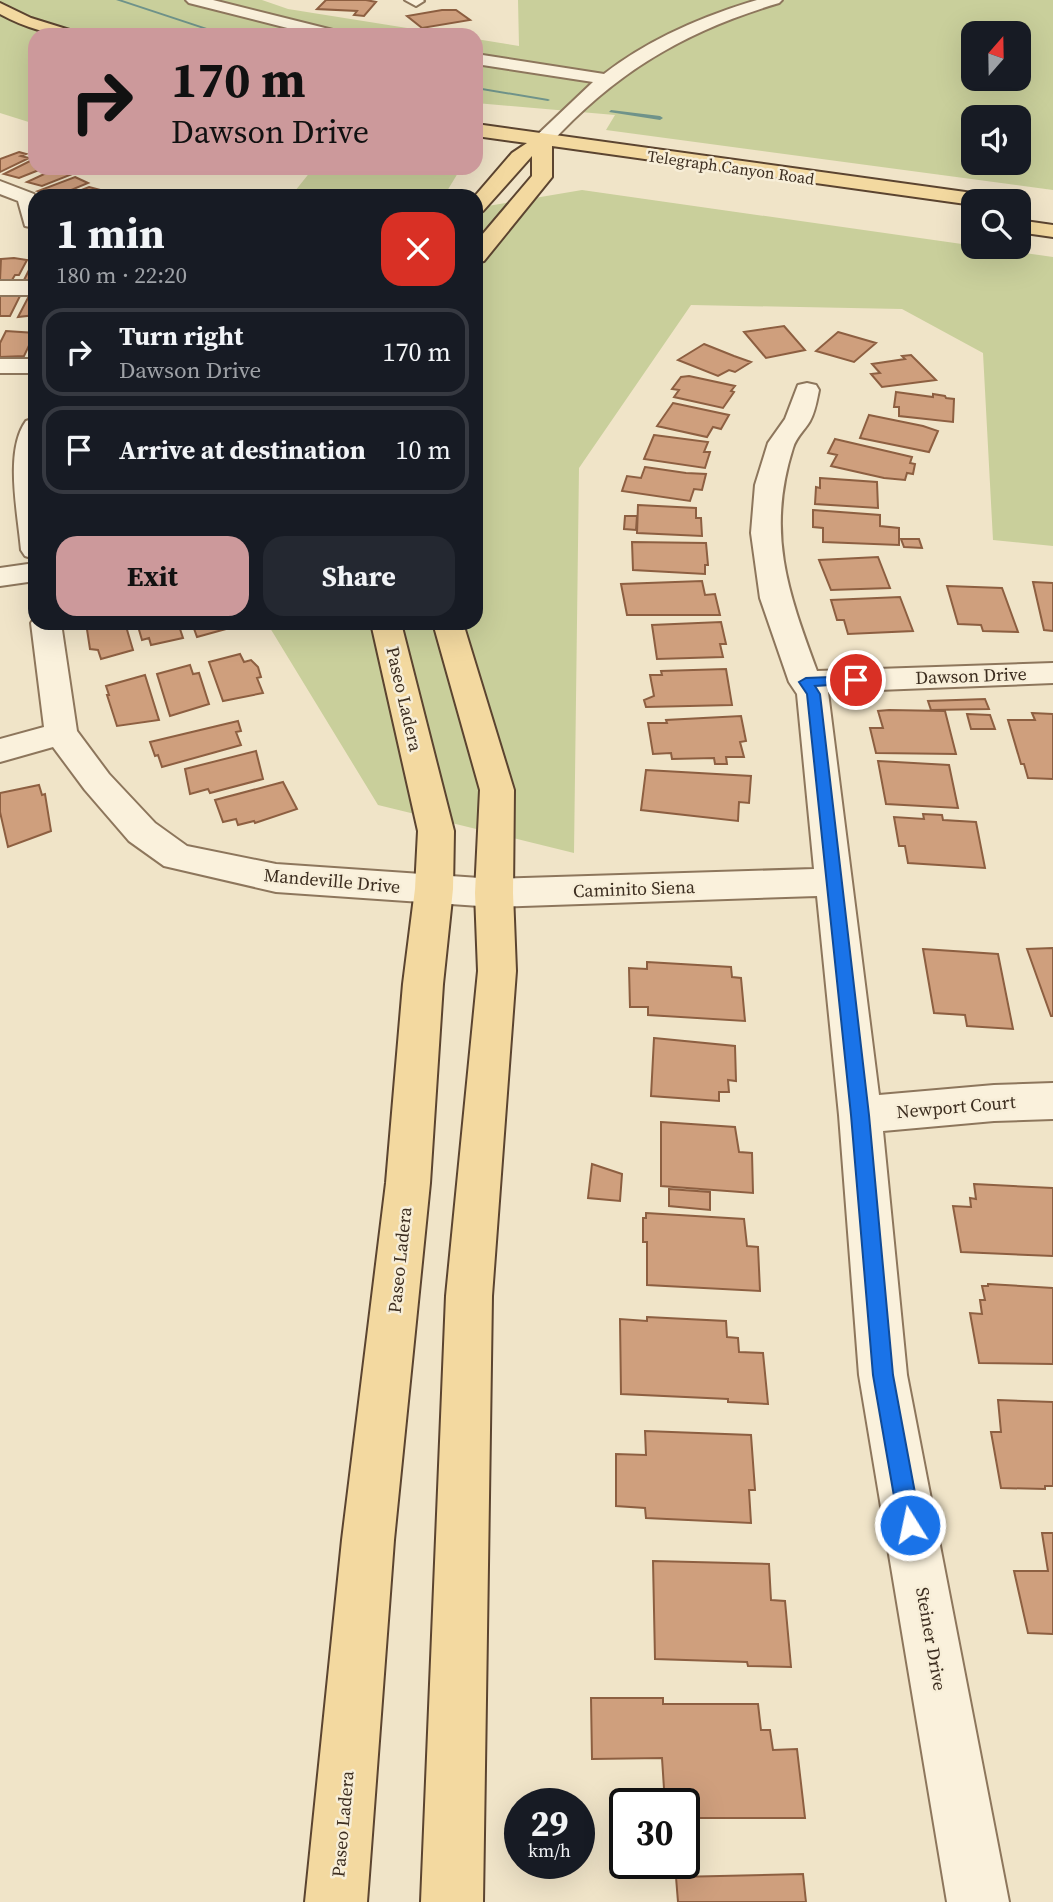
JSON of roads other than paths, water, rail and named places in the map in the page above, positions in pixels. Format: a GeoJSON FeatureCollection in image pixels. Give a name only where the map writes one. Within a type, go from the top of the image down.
{"type":"FeatureCollection","features":[{"type":"Feature","properties":{"kind":"main road"},"geometry":{"type":"LineString","coordinates":[[0,8],[48,28]]}},
{"type":"Feature","properties":{"kind":"main road","name":"Telegraph Canyon Road"},"geometry":{"type":"LineString","coordinates":[[483,132],[546,155]]}},
{"type":"Feature","properties":{"kind":"main road","name":"Telegraph Canyon Road"},"geometry":{"type":"LineString","coordinates":[[492,153],[519,157],[546,155],[961,198]]}},
{"type":"Feature","properties":{"kind":"main road"},"geometry":{"type":"LineString","coordinates":[[483,248],[542,177],[546,155]]}},
{"type":"Feature","properties":{"kind":"main road"},"geometry":{"type":"LineString","coordinates":[[483,199],[519,157]]}},
{"type":"Feature","properties":{"kind":"main road"},"geometry":{"type":"LineString","coordinates":[[1031,228],[1053,231]]}},
{"type":"Feature","properties":{"kind":"main road","name":"Paseo Ladera"},"geometry":{"type":"LineString","coordinates":[[336,1902],[368,1540],[408,1183],[423,984],[434,889],[436,831],[388,630]]}},
{"type":"Feature","properties":{"kind":"main road"},"geometry":{"type":"LineString","coordinates":[[450,630],[497,790],[494,893],[497,971],[469,1296],[452,1902]]}},
{"type":"Feature","properties":{"kind":"street"},"geometry":{"type":"LineString","coordinates":[[194,0],[221,3],[310,28]]}},
{"type":"Feature","properties":{"kind":"street"},"geometry":{"type":"LineString","coordinates":[[546,155],[559,121],[605,79],[684,32],[748,7],[774,0]]}},
{"type":"Feature","properties":{"kind":"street"},"geometry":{"type":"LineString","coordinates":[[483,60],[605,79]]}},
{"type":"Feature","properties":{"kind":"street"},"geometry":{"type":"LineString","coordinates":[[0,187],[27,198],[28,201]]}},
{"type":"Feature","properties":{"kind":"street"},"geometry":{"type":"LineString","coordinates":[[0,288],[28,288]]}},
{"type":"Feature","properties":{"kind":"street"},"geometry":{"type":"LineString","coordinates":[[0,366],[28,366]]}},
{"type":"Feature","properties":{"kind":"street","name":"Steiner Drive"},"geometry":{"type":"LineString","coordinates":[[807,390],[798,420],[781,443],[778,453],[769,485],[765,533],[775,598],[813,694],[860,1115],[883,1375],[978,1902]]}},
{"type":"Feature","properties":{"kind":"street"},"geometry":{"type":"LineString","coordinates":[[26,442],[28,465]]}},
{"type":"Feature","properties":{"kind":"street"},"geometry":{"type":"LineString","coordinates":[[0,577],[28,573]]}},
{"type":"Feature","properties":{"kind":"street","name":"Mandeville Drive"},"geometry":{"type":"LineString","coordinates":[[47,630],[61,733],[97,782],[142,832],[177,857],[276,878],[434,889]]}},
{"type":"Feature","properties":{"kind":"street","name":"Dawson Drive"},"geometry":{"type":"LineString","coordinates":[[806,682],[1053,674]]}},
{"type":"Feature","properties":{"kind":"street"},"geometry":{"type":"LineString","coordinates":[[0,751],[61,733]]}},
{"type":"Feature","properties":{"kind":"street","name":"Caminito Siena"},"geometry":{"type":"LineString","coordinates":[[434,889],[494,893],[834,882]]}},
{"type":"Feature","properties":{"kind":"street","name":"Newport Court"},"geometry":{"type":"LineString","coordinates":[[860,1115],[994,1103],[1053,1101]]}},
{"type":"Feature","properties":{"kind":"waterway"},"geometry":{"type":"LineString","coordinates":[[118,0],[204,28]]}},
{"type":"Feature","properties":{"kind":"waterway"},"geometry":{"type":"LineString","coordinates":[[483,89],[548,100]]}},
{"type":"Feature","properties":{"kind":"waterway"},"geometry":{"type":"LineString","coordinates":[[611,111],[660,118]]}}]}
